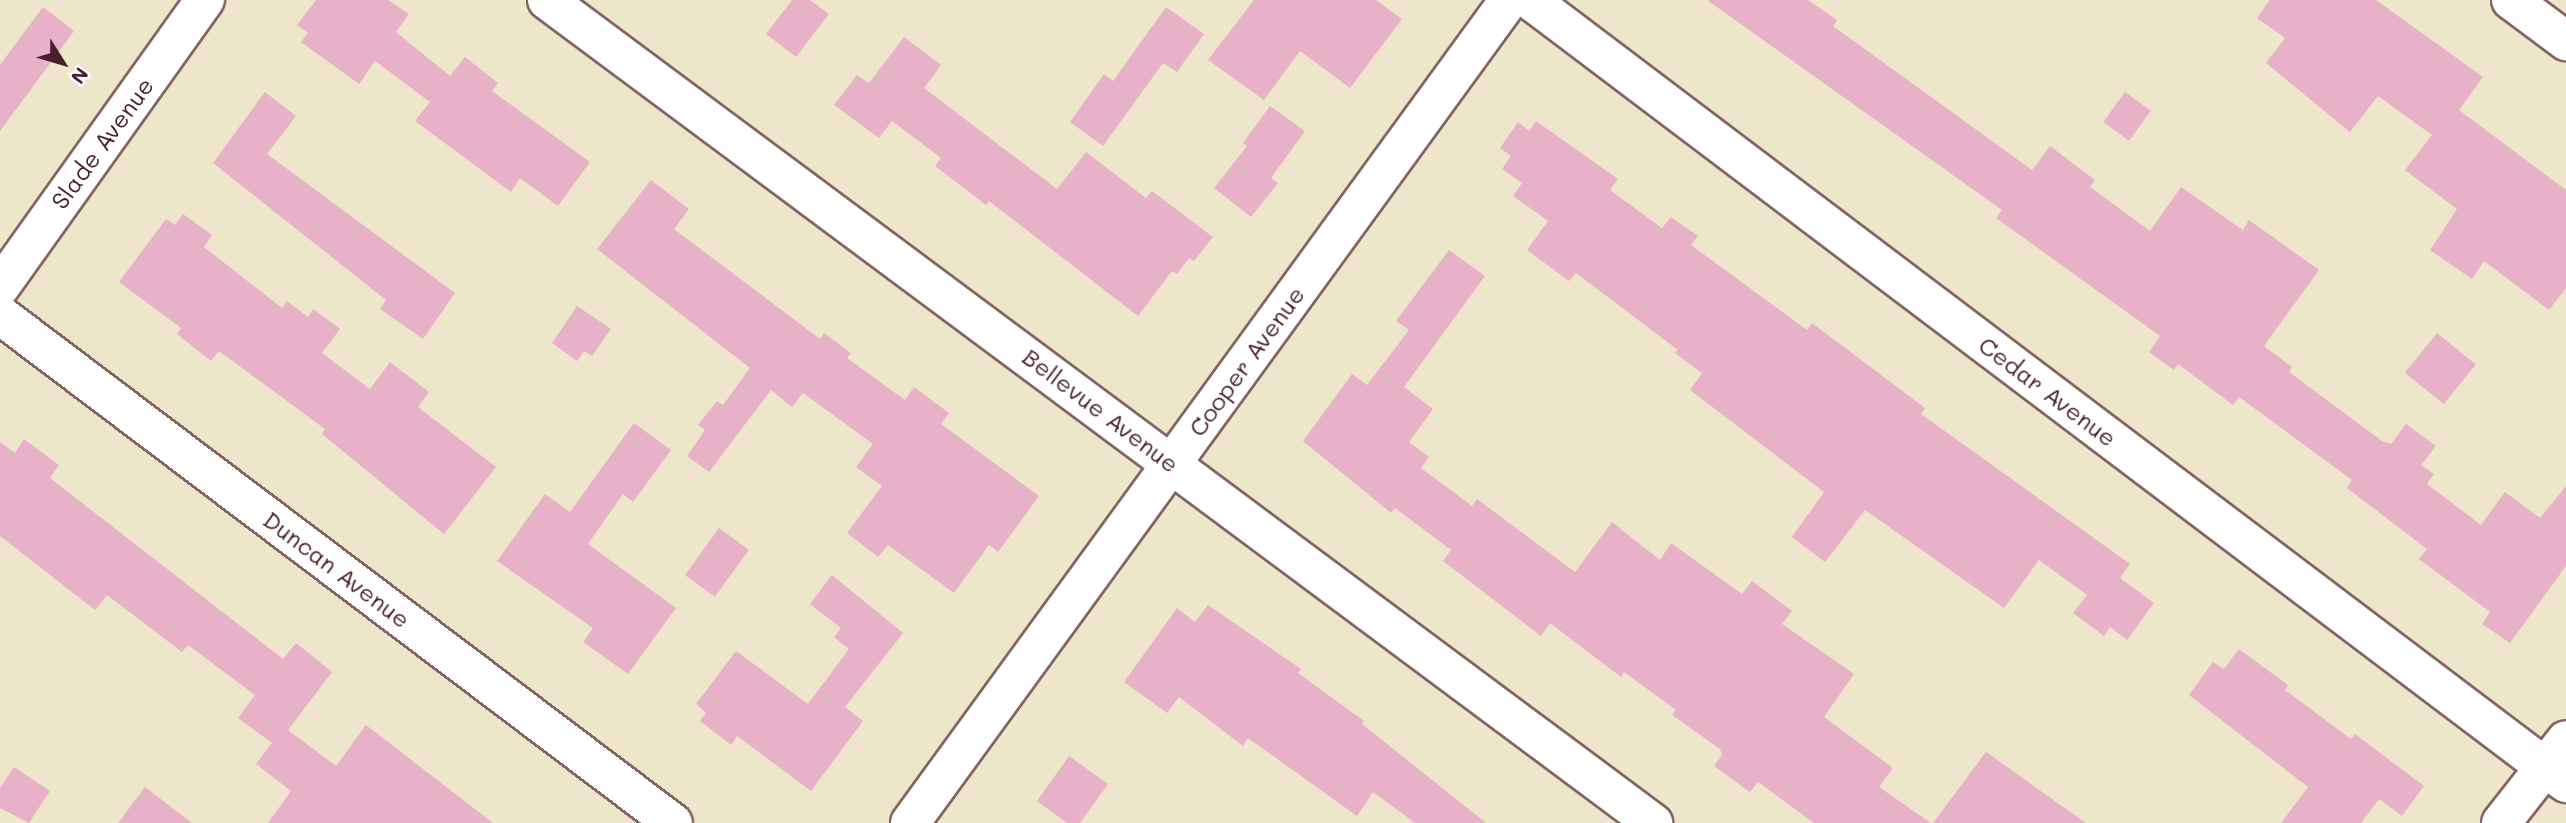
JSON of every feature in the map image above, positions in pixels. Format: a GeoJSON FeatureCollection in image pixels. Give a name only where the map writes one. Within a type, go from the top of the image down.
{"type":"FeatureCollection","features":[{"type":"Feature","properties":{"kind":"street","name":"Slade Avenue"},"geometry":{"type":"LineString","coordinates":[[0,287],[205,0]]}},
{"type":"Feature","properties":{"kind":"street","name":"Bellevue Avenue"},"geometry":{"type":"LineString","coordinates":[[547,0],[1653,823]]}},
{"type":"Feature","properties":{"kind":"street","name":"Cooper Avenue"},"geometry":{"type":"LineString","coordinates":[[910,823],[1509,0]]}},
{"type":"Feature","properties":{"kind":"street","name":"Cedar Avenue"},"geometry":{"type":"LineString","coordinates":[[1530,0],[2559,763]]}},
{"type":"Feature","properties":{"kind":"street"},"geometry":{"type":"LineString","coordinates":[[2511,0],[2566,41]]}},
{"type":"Feature","properties":{"kind":"street","name":"Duncan Avenue"},"geometry":{"type":"LineString","coordinates":[[0,315],[673,823]]}},
{"type":"Feature","properties":{"kind":"street"},"geometry":{"type":"LineString","coordinates":[[2501,823],[2559,763]]}},
{"type":"Feature","properties":{"kind":"building"},"geometry":{"type":"Polygon","coordinates":[[[316,0],[388,0],[409,14],[396,32],[450,76],[465,57],[498,83],[492,91],[590,162],[558,206],[520,178],[511,192],[415,121],[430,102],[375,61],[359,84],[301,42],[308,33],[297,25],[316,0]]]}},
{"type":"Feature","properties":{"kind":"building"},"geometry":{"type":"Polygon","coordinates":[[[792,0],[810,0],[829,14],[796,57],[766,34],[792,0]]]}},
{"type":"Feature","properties":{"kind":"building"},"geometry":{"type":"Polygon","coordinates":[[[1254,0],[1376,0],[1402,19],[1350,88],[1300,51],[1264,100],[1208,60],[1254,0]]]}},
{"type":"Feature","properties":{"kind":"building"},"geometry":{"type":"Polygon","coordinates":[[[1707,0],[1808,0],[1837,20],[1833,26],[2032,170],[2050,146],[2095,180],[2090,187],[2150,231],[2181,187],[2243,230],[2249,220],[2319,270],[2264,346],[2292,367],[2289,372],[2382,441],[2391,444],[2406,424],[2436,446],[2421,465],[2434,474],[2427,484],[2481,525],[2505,492],[2540,518],[2566,486],[2566,566],[2510,643],[2482,624],[2490,612],[2419,559],[2427,549],[2347,488],[2352,480],[2239,397],[2233,405],[2178,364],[2174,370],[2149,352],[2160,336],[1996,218],[2002,210],[1707,0]]]}},
{"type":"Feature","properties":{"kind":"building"},"geometry":{"type":"Polygon","coordinates":[[[2270,0],[2376,0],[2483,77],[2459,110],[2566,190],[2566,288],[2549,310],[2484,261],[2472,279],[2430,250],[2457,209],[2405,170],[2432,135],[2378,96],[2350,132],[2266,63],[2285,38],[2257,18],[2270,0]]]}},
{"type":"Feature","properties":{"kind":"building"},"geometry":{"type":"Polygon","coordinates":[[[43,7],[74,31],[0,131],[0,65],[43,7]]]}},
{"type":"Feature","properties":{"kind":"building"},"geometry":{"type":"Polygon","coordinates":[[[1166,7],[1204,34],[1177,72],[1163,63],[1103,146],[1070,122],[1104,74],[1113,81],[1166,7]]]}},
{"type":"Feature","properties":{"kind":"building"},"geometry":{"type":"Polygon","coordinates":[[[904,37],[941,65],[924,88],[1057,189],[1086,152],[1146,198],[1152,191],[1213,237],[1194,261],[1189,258],[1177,274],[1172,271],[1138,316],[989,201],[986,205],[935,166],[941,158],[892,121],[879,138],[834,105],[857,75],[869,83],[904,37]]]}},
{"type":"Feature","properties":{"kind":"building"},"geometry":{"type":"Polygon","coordinates":[[[265,92],[296,116],[267,154],[455,293],[423,339],[380,309],[386,300],[213,163],[265,92]]]}},
{"type":"Feature","properties":{"kind":"building"},"geometry":{"type":"Polygon","coordinates":[[[2125,92],[2151,111],[2129,141],[2103,122],[2125,92]]]}},
{"type":"Feature","properties":{"kind":"building"},"geometry":{"type":"Polygon","coordinates":[[[1270,106],[1305,131],[1271,178],[1278,183],[1251,217],[1214,188],[1247,146],[1243,143],[1270,106]]]}},
{"type":"Feature","properties":{"kind":"building"},"geometry":{"type":"Polygon","coordinates":[[[1536,121],[1618,179],[1610,190],[1662,228],[1671,217],[1698,236],[1691,245],[1807,330],[1812,323],[1925,408],[1921,414],[2130,564],[2120,578],[2154,603],[2127,640],[2110,627],[2104,636],[2073,613],[2087,595],[2039,560],[2004,608],[1865,510],[1825,562],[1792,537],[1824,492],[1690,390],[1702,373],[1675,353],[1678,350],[1576,273],[1569,281],[1527,250],[1548,221],[1513,196],[1522,183],[1502,169],[1511,156],[1500,148],[1518,122],[1529,131],[1536,121]]]}},
{"type":"Feature","properties":{"kind":"building"},"geometry":{"type":"Polygon","coordinates":[[[651,180],[689,209],[674,229],[820,339],[824,333],[851,353],[847,358],[905,400],[914,387],[949,413],[941,424],[1039,496],[998,552],[989,545],[954,593],[888,545],[878,557],[847,533],[882,486],[856,467],[873,444],[803,393],[792,407],[771,390],[709,472],[687,456],[705,430],[698,425],[717,401],[723,405],[750,368],[597,249],[651,180]]]}},
{"type":"Feature","properties":{"kind":"building"},"geometry":{"type":"Polygon","coordinates":[[[183,214],[212,235],[204,247],[282,308],[287,301],[308,317],[313,309],[340,329],[322,353],[370,389],[390,362],[429,392],[418,407],[496,467],[444,534],[322,434],[325,429],[219,351],[211,361],[177,334],[181,328],[119,282],[166,219],[175,225],[183,214]]]}},
{"type":"Feature","properties":{"kind":"building"},"geometry":{"type":"Polygon","coordinates":[[[1449,250],[1485,276],[1404,387],[1433,409],[1409,442],[1429,457],[1421,468],[1472,506],[1477,499],[1575,572],[1612,522],[1660,560],[1671,543],[1742,594],[1752,581],[1792,611],[1782,624],[1854,674],[1824,717],[1893,768],[1879,787],[1931,823],[1814,823],[1758,782],[1750,792],[1714,766],[1722,755],[1720,749],[1672,715],[1676,710],[1624,672],[1621,677],[1550,623],[1541,636],[1443,561],[1451,550],[1395,508],[1391,513],[1303,441],[1352,374],[1367,385],[1409,330],[1396,321],[1449,250]]]}},
{"type":"Feature","properties":{"kind":"building"},"geometry":{"type":"Polygon","coordinates":[[[577,306],[611,329],[592,356],[584,351],[577,361],[552,343],[577,306]]]}},
{"type":"Feature","properties":{"kind":"building"},"geometry":{"type":"Polygon","coordinates":[[[2437,333],[2476,364],[2444,404],[2405,373],[2437,333]]]}},
{"type":"Feature","properties":{"kind":"building"},"geometry":{"type":"Polygon","coordinates":[[[634,423],[671,450],[633,502],[623,494],[588,544],[676,608],[628,674],[583,642],[593,628],[497,561],[545,494],[570,512],[634,423]]]}},
{"type":"Feature","properties":{"kind":"building"},"geometry":{"type":"Polygon","coordinates":[[[24,439],[59,465],[50,478],[283,659],[296,643],[332,672],[288,730],[336,766],[366,725],[493,823],[268,823],[291,791],[256,764],[272,743],[238,718],[255,695],[188,645],[182,652],[107,595],[95,610],[0,536],[0,442],[15,453],[24,439]]]}},
{"type":"Feature","properties":{"kind":"building"},"geometry":{"type":"Polygon","coordinates":[[[719,528],[749,550],[715,597],[685,575],[719,528]]]}},
{"type":"Feature","properties":{"kind":"building"},"geometry":{"type":"Polygon","coordinates":[[[832,575],[903,633],[845,707],[863,721],[811,791],[737,736],[731,745],[700,721],[706,713],[696,704],[736,651],[808,704],[849,649],[834,637],[841,628],[810,604],[832,575]]]}},
{"type":"Feature","properties":{"kind":"building"},"geometry":{"type":"Polygon","coordinates":[[[1208,605],[1301,669],[1298,673],[1364,721],[1362,724],[1486,823],[1415,823],[1373,792],[1357,816],[1248,738],[1243,746],[1179,697],[1167,713],[1124,682],[1177,608],[1195,622],[1208,605]]]}},
{"type":"Feature","properties":{"kind":"building"},"geometry":{"type":"Polygon","coordinates":[[[2239,649],[2288,685],[2285,690],[2351,739],[2355,734],[2424,786],[2402,816],[2379,799],[2361,823],[2281,823],[2308,787],[2189,695],[2213,662],[2224,669],[2239,649]]]}},
{"type":"Feature","properties":{"kind":"building"},"geometry":{"type":"Polygon","coordinates":[[[1986,752],[2086,823],[1933,823],[1986,752]]]}},
{"type":"Feature","properties":{"kind":"building"},"geometry":{"type":"Polygon","coordinates":[[[1069,756],[1108,784],[1080,823],[1067,823],[1037,801],[1069,756]]]}},
{"type":"Feature","properties":{"kind":"building"},"geometry":{"type":"Polygon","coordinates":[[[14,767],[50,791],[29,823],[0,808],[0,788],[14,767]]]}},
{"type":"Feature","properties":{"kind":"building"},"geometry":{"type":"Polygon","coordinates":[[[145,787],[192,823],[118,823],[145,787]]]}}]}
